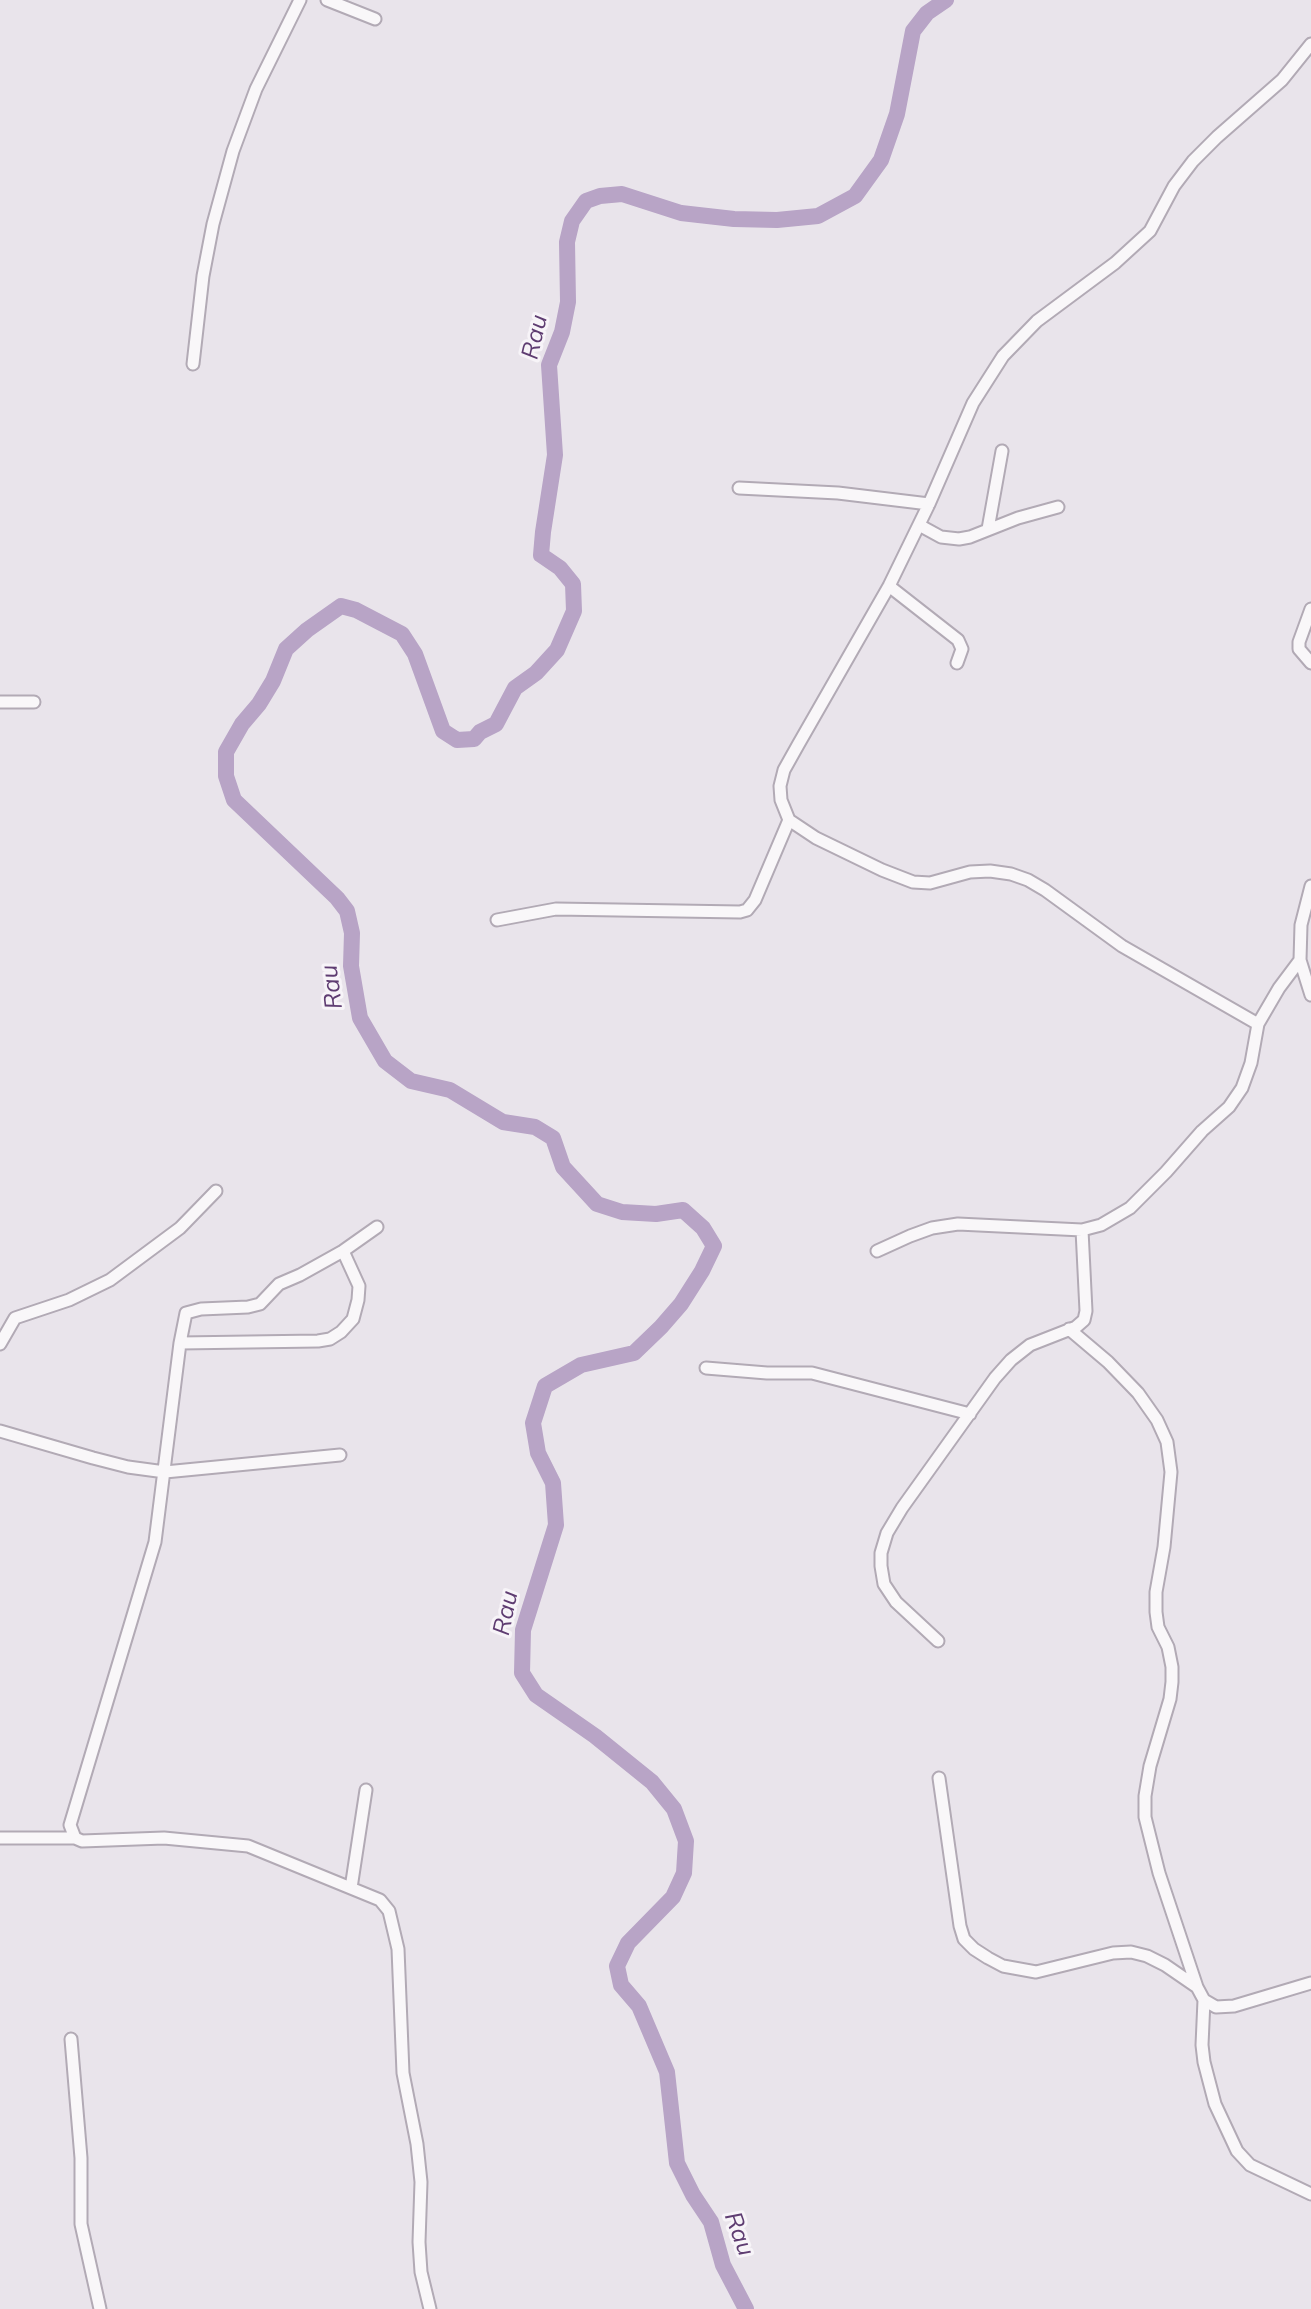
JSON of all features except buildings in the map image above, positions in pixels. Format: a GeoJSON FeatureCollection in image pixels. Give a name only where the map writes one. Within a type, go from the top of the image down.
{"type":"FeatureCollection","features":[{"type":"Feature","properties":{"kind":"street"},"geometry":{"type":"LineString","coordinates":[[193,364],[203,276],[213,224],[233,151],[256,89],[300,0]]}},
{"type":"Feature","properties":{"kind":"street"},"geometry":{"type":"LineString","coordinates":[[327,0],[375,19]]}},
{"type":"Feature","properties":{"kind":"street"},"geometry":{"type":"LineString","coordinates":[[1258,1024],[1122,946],[1028,880],[990,871],[970,872],[930,883],[913,882],[816,838],[789,820],[781,800],[780,786],[784,770],[889,586],[973,403],[1003,356],[1037,321],[1139,243],[1150,231],[1174,186],[1193,161],[1282,80],[1311,44]]}},
{"type":"Feature","properties":{"kind":"street"},"geometry":{"type":"LineString","coordinates":[[988,529],[1002,451]]}},
{"type":"Feature","properties":{"kind":"street"},"geometry":{"type":"LineString","coordinates":[[739,488],[838,493],[929,504]]}},
{"type":"Feature","properties":{"kind":"street"},"geometry":{"type":"LineString","coordinates":[[919,525],[948,538],[970,537],[1058,507]]}},
{"type":"Feature","properties":{"kind":"street"},"geometry":{"type":"LineString","coordinates":[[889,586],[958,640],[962,649],[957,663]]}},
{"type":"Feature","properties":{"kind":"street"},"geometry":{"type":"LineString","coordinates":[[1311,609],[1299,649],[1311,663]]}},
{"type":"Feature","properties":{"kind":"street"},"geometry":{"type":"LineString","coordinates":[[0,702],[34,702]]}},
{"type":"Feature","properties":{"kind":"street"},"geometry":{"type":"LineString","coordinates":[[497,920],[556,909],[747,910],[755,900],[789,820]]}},
{"type":"Feature","properties":{"kind":"street"},"geometry":{"type":"LineString","coordinates":[[1311,886],[1301,925],[1300,960],[1311,995]]}},
{"type":"Feature","properties":{"kind":"street"},"geometry":{"type":"LineString","coordinates":[[877,1251],[932,1228],[958,1224],[1082,1230],[1101,1225],[1130,1208],[1202,1131],[1229,1107],[1242,1088],[1251,1063],[1258,1024],[1300,960]]}},
{"type":"Feature","properties":{"kind":"street"},"geometry":{"type":"LineString","coordinates":[[0,1344],[15,1318],[69,1300],[110,1280],[180,1228],[216,1191]]}},
{"type":"Feature","properties":{"kind":"street"},"geometry":{"type":"LineString","coordinates":[[75,1838],[70,1825],[155,1542],[185,1316],[201,1309],[260,1304],[279,1284],[343,1251],[377,1227]]}},
{"type":"Feature","properties":{"kind":"street"},"geometry":{"type":"LineString","coordinates":[[938,1641],[896,1602],[884,1584],[881,1553],[887,1533],[995,1378],[1011,1360],[1030,1345],[1082,1323],[1086,1311],[1082,1230]]}},
{"type":"Feature","properties":{"kind":"street"},"geometry":{"type":"LineString","coordinates":[[180,1343],[330,1339],[353,1319],[358,1300],[359,1286],[343,1251]]}},
{"type":"Feature","properties":{"kind":"street"},"geometry":{"type":"LineString","coordinates":[[1069,1329],[1138,1393],[1157,1420],[1167,1442],[1171,1472],[1156,1612],[1158,1627],[1168,1647],[1172,1682],[1150,1766],[1145,1817],[1159,1873],[1204,2000],[1202,2045],[1215,2104],[1237,2151],[1250,2165],[1311,2194]]}},
{"type":"Feature","properties":{"kind":"street"},"geometry":{"type":"LineString","coordinates":[[706,1368],[812,1373],[970,1414]]}},
{"type":"Feature","properties":{"kind":"street"},"geometry":{"type":"LineString","coordinates":[[0,1431],[105,1461],[165,1472],[340,1455]]}},
{"type":"Feature","properties":{"kind":"street"},"geometry":{"type":"LineString","coordinates":[[939,1778],[960,1926],[964,1939],[974,1949],[1003,1966],[1036,1972],[1113,1953],[1131,1952],[1165,1965],[1197,1987]]}},
{"type":"Feature","properties":{"kind":"street"},"geometry":{"type":"LineString","coordinates":[[351,1888],[366,1790]]}},
{"type":"Feature","properties":{"kind":"street"},"geometry":{"type":"LineString","coordinates":[[0,1838],[75,1838],[82,1841],[164,1838],[248,1846],[380,1900],[389,1911],[398,1949],[403,2073],[417,2144],[421,2182],[421,2272],[430,2309]]}},
{"type":"Feature","properties":{"kind":"street"},"geometry":{"type":"LineString","coordinates":[[1204,2000],[1216,2007],[1234,2006],[1311,1983]]}},
{"type":"Feature","properties":{"kind":"street"},"geometry":{"type":"LineString","coordinates":[[71,2039],[81,2146],[81,2224],[100,2309]]}},
{"type":"Feature","properties":{"kind":"waterway","name":"Rau"},"geometry":{"type":"LineString","coordinates":[[746,2309],[723,2265],[711,2222],[677,2163],[667,2072],[639,2006],[621,1985],[617,1966],[628,1943],[673,1897],[684,1873],[686,1841],[674,1809],[652,1782],[595,1736],[536,1695],[522,1673],[523,1630],[556,1525],[553,1483],[538,1453],[533,1423],[545,1386],[581,1365],[634,1353],[681,1304],[714,1246],[703,1228],[683,1210],[656,1214],[622,1212],[597,1204],[563,1167],[553,1138],[535,1127],[503,1122],[450,1090],[411,1081],[385,1061],[360,1018],[351,966],[352,933],[347,911],[234,800],[226,776],[226,752],[273,681],[286,649],[341,606],[356,610],[402,634],[415,654],[443,731],[457,740],[474,739],[480,732],[496,724],[515,688],[536,673],[557,650],[574,611],[573,584],[560,568],[541,555],[555,455],[549,365],[562,332],[568,302],[567,242],[572,221],[586,201],[622,194],[681,213],[777,220],[818,216],[855,196],[881,160],[897,114],[913,31],[927,13],[946,0]]}}]}
